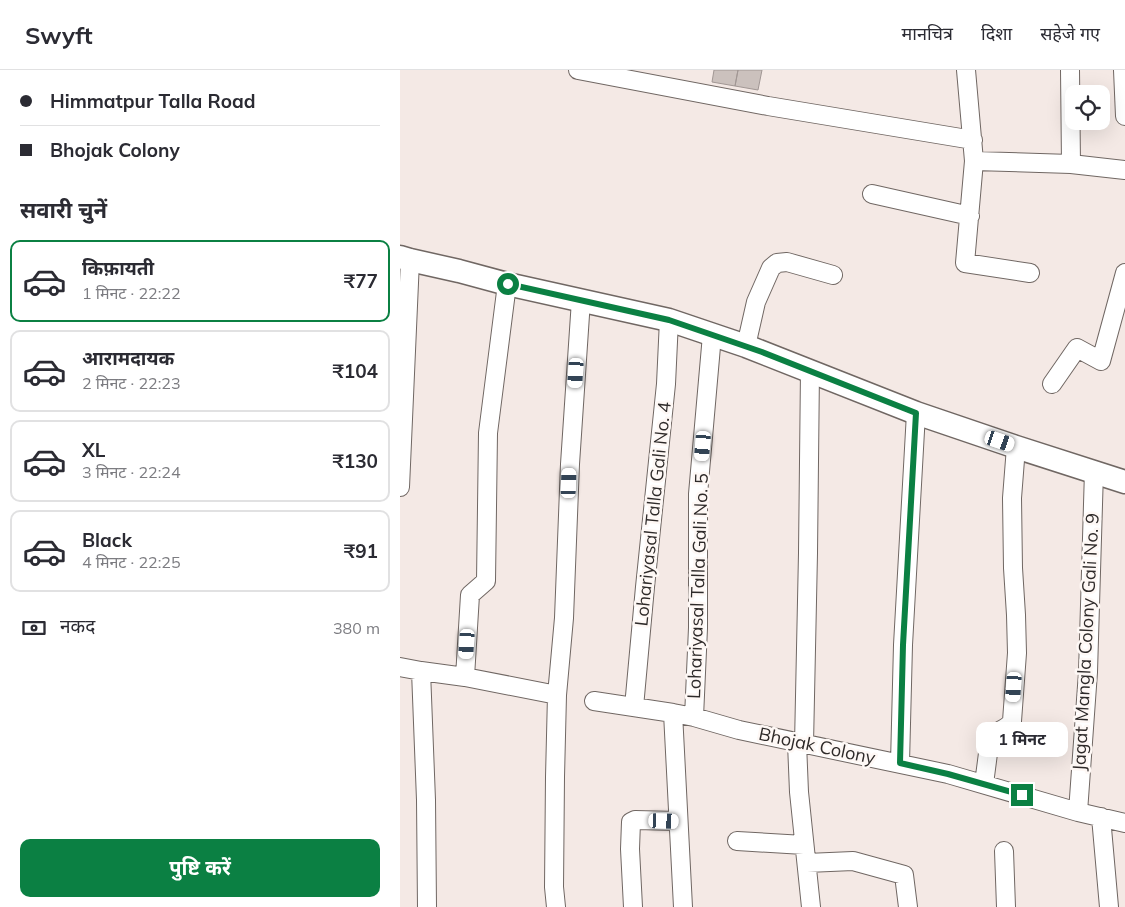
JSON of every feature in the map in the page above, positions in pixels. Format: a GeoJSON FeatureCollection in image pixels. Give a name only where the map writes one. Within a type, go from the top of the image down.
{"type":"FeatureCollection","features":[{"type":"Feature","properties":{"kind":"street"},"geometry":{"type":"LineString","coordinates":[[578,70],[768,106],[972,140]]}},
{"type":"Feature","properties":{"kind":"street"},"geometry":{"type":"LineString","coordinates":[[966,70],[974,161],[965,263],[1030,273]]}},
{"type":"Feature","properties":{"kind":"street"},"geometry":{"type":"LineString","coordinates":[[1070,70],[1071,164]]}},
{"type":"Feature","properties":{"kind":"street"},"geometry":{"type":"LineString","coordinates":[[1123,70],[1125,116]]}},
{"type":"Feature","properties":{"kind":"street"},"geometry":{"type":"LineString","coordinates":[[974,161],[1071,164],[1125,170]]}},
{"type":"Feature","properties":{"kind":"street"},"geometry":{"type":"LineString","coordinates":[[872,194],[970,216]]}},
{"type":"Feature","properties":{"kind":"street"},"geometry":{"type":"LineString","coordinates":[[400,487],[405,259],[669,320],[810,370],[916,413],[1125,482]]}},
{"type":"Feature","properties":{"kind":"street"},"geometry":{"type":"LineString","coordinates":[[746,346],[756,302],[771,268],[777,263],[787,262],[833,275]]}},
{"type":"Feature","properties":{"kind":"street"},"geometry":{"type":"LineString","coordinates":[[1052,384],[1077,348],[1102,360],[1125,273]]}},
{"type":"Feature","properties":{"kind":"street"},"geometry":{"type":"LineString","coordinates":[[465,677],[470,595],[486,581],[488,433],[508,284]]}},
{"type":"Feature","properties":{"kind":"street"},"geometry":{"type":"LineString","coordinates":[[556,907],[554,887],[557,694],[564,618],[570,464],[581,300]]}},
{"type":"Feature","properties":{"kind":"street","name":"Lohariyasal Talla Gali No. 4"},"geometry":{"type":"LineString","coordinates":[[634,707],[666,394],[669,320]]}},
{"type":"Feature","properties":{"kind":"street","name":"Lohariyasal Talla Gali No. 5"},"geometry":{"type":"LineString","coordinates":[[694,717],[698,628],[698,494],[712,335]]}},
{"type":"Feature","properties":{"kind":"street"},"geometry":{"type":"LineString","coordinates":[[810,370],[808,563],[799,792],[811,907]]}},
{"type":"Feature","properties":{"kind":"street"},"geometry":{"type":"LineString","coordinates":[[900,763],[903,645],[916,413]]}},
{"type":"Feature","properties":{"kind":"street"},"geometry":{"type":"LineString","coordinates":[[984,784],[990,738],[993,734],[1010,726],[1012,721],[1016,615],[1012,498],[1016,447]]}},
{"type":"Feature","properties":{"kind":"street","name":"Jagat Mangla Colony Gali No. 9"},"geometry":{"type":"LineString","coordinates":[[1078,812],[1088,672],[1094,472]]}},
{"type":"Feature","properties":{"kind":"street"},"geometry":{"type":"LineString","coordinates":[[400,667],[557,694]]}},
{"type":"Feature","properties":{"kind":"street"},"geometry":{"type":"LineString","coordinates":[[420,671],[426,800],[427,907]]}},
{"type":"Feature","properties":{"kind":"street","name":"Bhojak Colony"},"geometry":{"type":"LineString","coordinates":[[594,701],[694,717],[800,744],[948,774],[1078,812],[1125,823]]}},
{"type":"Feature","properties":{"kind":"street"},"geometry":{"type":"LineString","coordinates":[[673,713],[683,907]]}},
{"type":"Feature","properties":{"kind":"street"},"geometry":{"type":"LineString","coordinates":[[1101,817],[1109,907]]}},
{"type":"Feature","properties":{"kind":"street"},"geometry":{"type":"LineString","coordinates":[[633,907],[630,849],[631,822],[635,820],[678,821]]}},
{"type":"Feature","properties":{"kind":"street"},"geometry":{"type":"LineString","coordinates":[[738,842],[804,845]]}},
{"type":"Feature","properties":{"kind":"street"},"geometry":{"type":"LineString","coordinates":[[1004,851],[1006,907]]}},
{"type":"Feature","properties":{"kind":"street"},"geometry":{"type":"LineString","coordinates":[[806,863],[852,861],[904,875],[908,907]]}},
{"type":"Feature","properties":{"kind":"building"},"geometry":{"type":"Polygon","coordinates":[[[714,70],[738,70],[735,86],[712,82],[714,70]]]}},
{"type":"Feature","properties":{"kind":"building"},"geometry":{"type":"Polygon","coordinates":[[[738,70],[762,70],[758,90],[735,86],[738,70]]]}},
{"type":"Feature","properties":{"kind":"route"},"geometry":{"type":"LineString","coordinates":[[508,284],[669,320],[810,370],[916,413],[903,645],[900,763],[948,774],[1022,795]]}}]}
